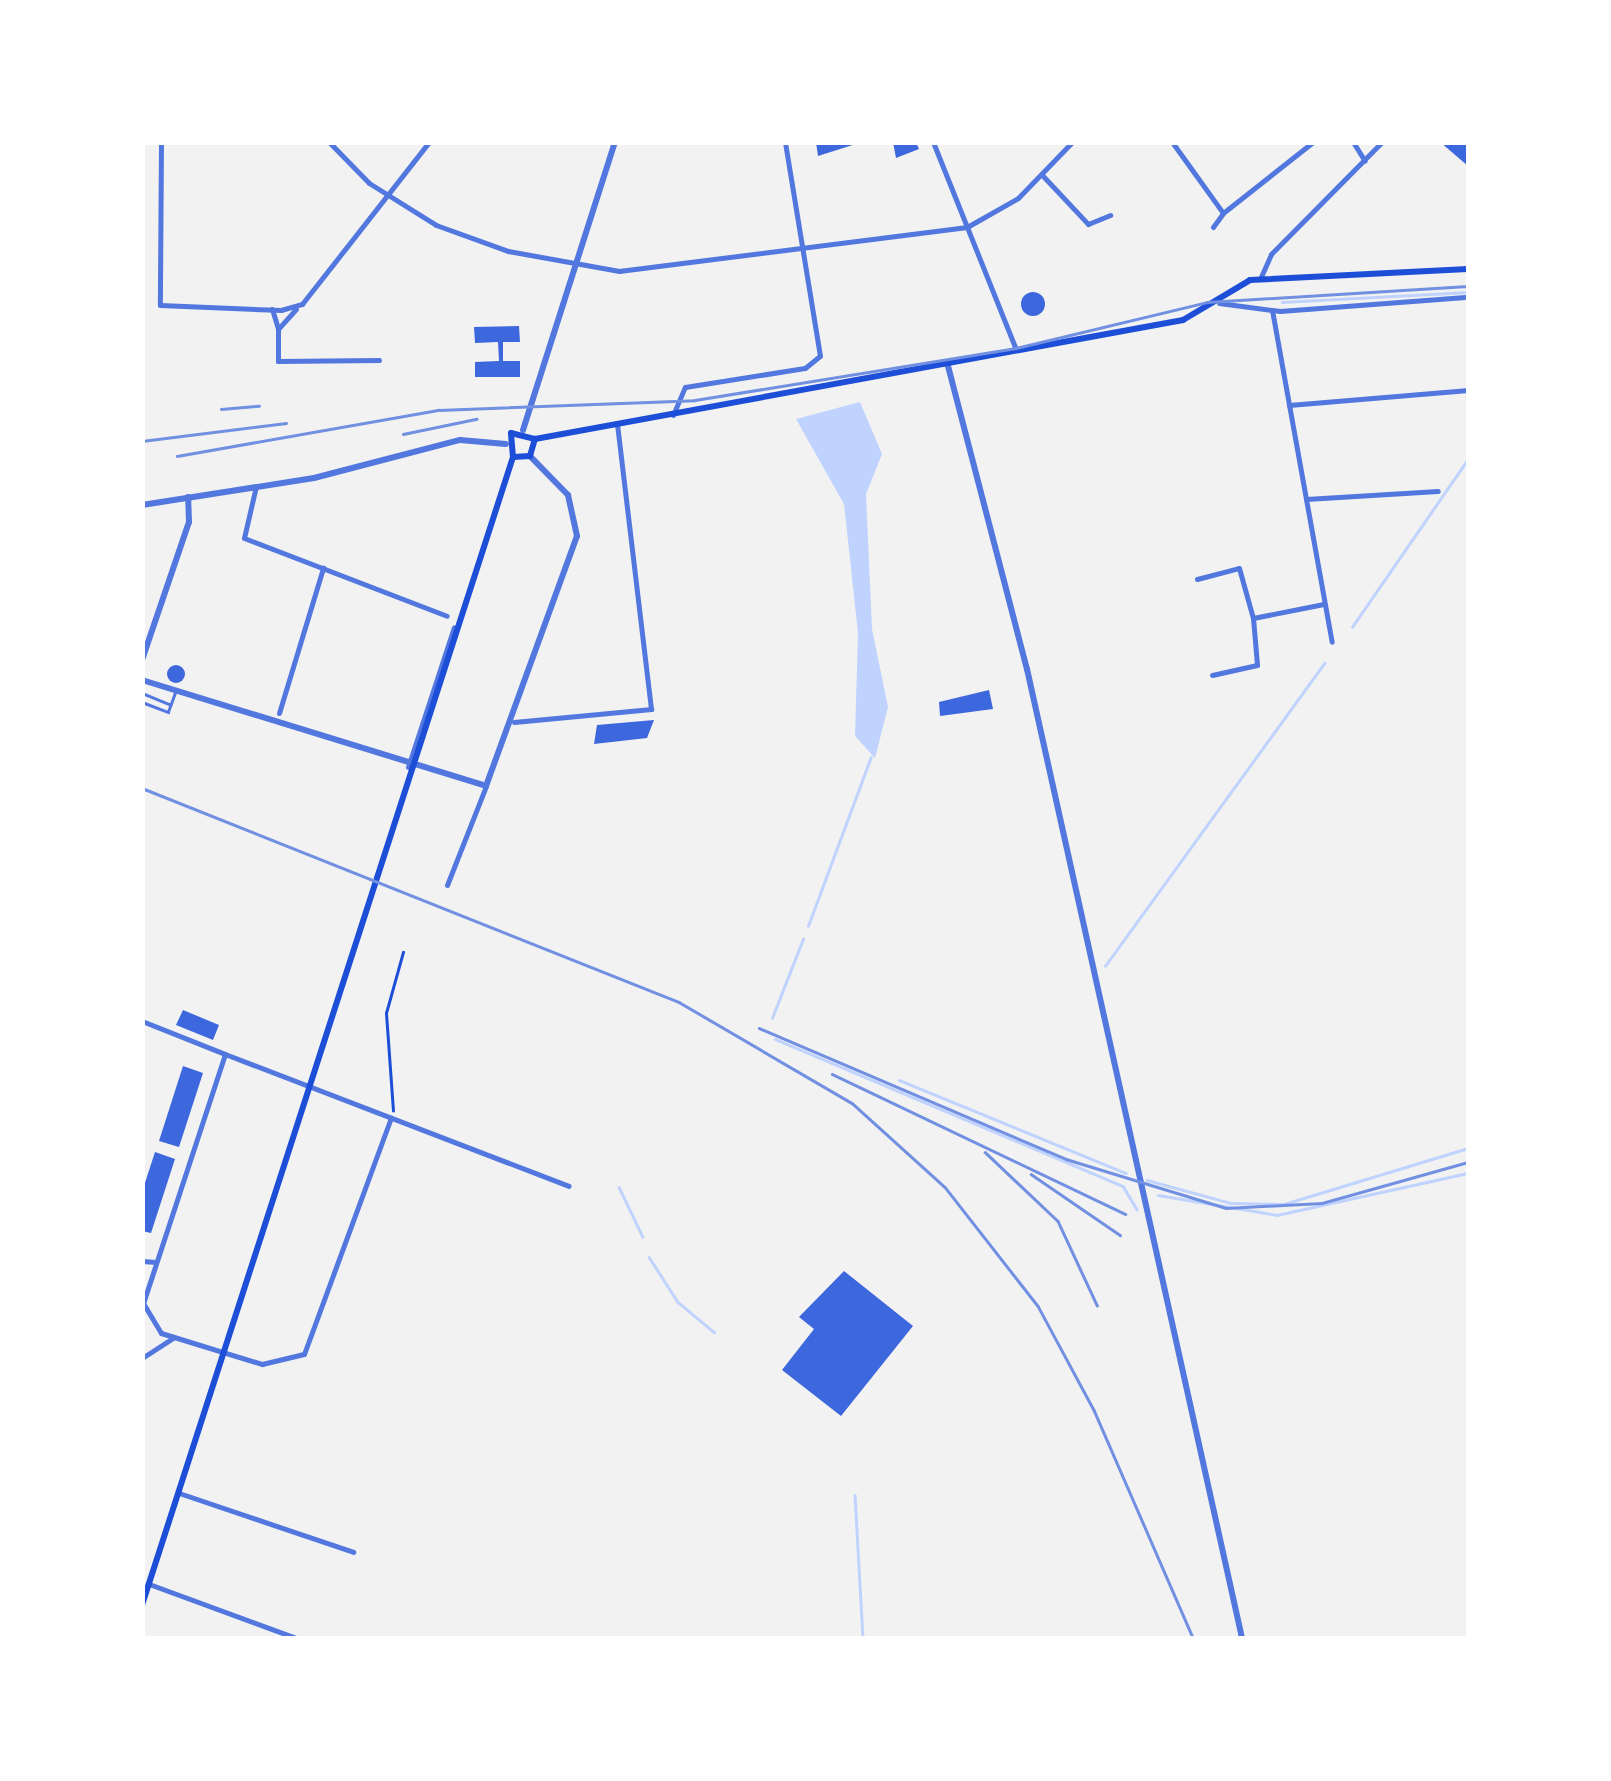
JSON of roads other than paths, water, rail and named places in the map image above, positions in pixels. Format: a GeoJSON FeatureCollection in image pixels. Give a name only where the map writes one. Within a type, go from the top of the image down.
{"type":"FeatureCollection","features":[{"type":"Feature","properties":{"kind":"main road"},"geometry":{"type":"LineString","coordinates":[[142,1605],[513,457],[506,444],[523,430],[534,439],[618,425],[1183,320],[1260,280],[1468,269]]}},
{"type":"Feature","properties":{"kind":"main road"},"geometry":{"type":"LineString","coordinates":[[513,457],[530,456],[534,439]]}},
{"type":"Feature","properties":{"kind":"street"},"geometry":{"type":"LineString","coordinates":[[161,142],[160,306],[298,307]]}},
{"type":"Feature","properties":{"kind":"street"},"geometry":{"type":"LineString","coordinates":[[329,142],[386,195],[478,242],[576,265],[654,270],[967,227],[1044,176],[1072,142]]}},
{"type":"Feature","properties":{"kind":"street"},"geometry":{"type":"LineString","coordinates":[[278,328],[429,142]]}},
{"type":"Feature","properties":{"kind":"street"},"geometry":{"type":"LineString","coordinates":[[523,430],[615,142]]}},
{"type":"Feature","properties":{"kind":"street"},"geometry":{"type":"LineString","coordinates":[[673,414],[684,387],[805,368],[820,356],[785,142]]}},
{"type":"Feature","properties":{"kind":"street"},"geometry":{"type":"LineString","coordinates":[[933,142],[1018,353]]}},
{"type":"Feature","properties":{"kind":"street"},"geometry":{"type":"LineString","coordinates":[[1172,142],[1223,213]]}},
{"type":"Feature","properties":{"kind":"street"},"geometry":{"type":"LineString","coordinates":[[1213,227],[1223,213],[1313,142]]}},
{"type":"Feature","properties":{"kind":"street"},"geometry":{"type":"LineString","coordinates":[[1353,142],[1365,160]]}},
{"type":"Feature","properties":{"kind":"street"},"geometry":{"type":"LineString","coordinates":[[1260,280],[1271,254],[1382,142]]}},
{"type":"Feature","properties":{"kind":"street"},"geometry":{"type":"LineString","coordinates":[[1044,176],[1088,224],[1110,215]]}},
{"type":"Feature","properties":{"kind":"street"},"geometry":{"type":"LineString","coordinates":[[1219,304],[1272,310],[1468,297]]}},
{"type":"Feature","properties":{"kind":"street"},"geometry":{"type":"LineString","coordinates":[[272,309],[278,328],[278,361],[379,360]]}},
{"type":"Feature","properties":{"kind":"street"},"geometry":{"type":"LineString","coordinates":[[1272,310],[1332,642]]}},
{"type":"Feature","properties":{"kind":"street"},"geometry":{"type":"LineString","coordinates":[[948,366],[1027,669],[1242,1638]]}},
{"type":"Feature","properties":{"kind":"street"},"geometry":{"type":"LineString","coordinates":[[1289,405],[1468,390]]}},
{"type":"Feature","properties":{"kind":"street"},"geometry":{"type":"LineString","coordinates":[[514,722],[651,708],[618,425]]}},
{"type":"Feature","properties":{"kind":"street"},"geometry":{"type":"LineString","coordinates":[[142,505],[256,486],[460,440],[506,444]]}},
{"type":"Feature","properties":{"kind":"street"},"geometry":{"type":"LineString","coordinates":[[448,885],[514,722],[578,528],[568,495],[530,456]]}},
{"type":"Feature","properties":{"kind":"street"},"geometry":{"type":"LineString","coordinates":[[256,486],[242,536],[447,616]]}},
{"type":"Feature","properties":{"kind":"street"},"geometry":{"type":"LineString","coordinates":[[1306,499],[1438,491]]}},
{"type":"Feature","properties":{"kind":"street"},"geometry":{"type":"LineString","coordinates":[[142,660],[189,522],[188,497]]}},
{"type":"Feature","properties":{"kind":"street"},"geometry":{"type":"LineString","coordinates":[[279,713],[322,568]]}},
{"type":"Feature","properties":{"kind":"street"},"geometry":{"type":"LineString","coordinates":[[1197,579],[1239,568],[1253,618],[1257,665],[1212,676]]}},
{"type":"Feature","properties":{"kind":"street"},"geometry":{"type":"LineString","coordinates":[[1253,618],[1325,604]]}},
{"type":"Feature","properties":{"kind":"street"},"geometry":{"type":"LineString","coordinates":[[408,767],[454,627]]}},
{"type":"Feature","properties":{"kind":"street"},"geometry":{"type":"LineString","coordinates":[[142,680],[408,767],[486,786]]}},
{"type":"Feature","properties":{"kind":"street"},"geometry":{"type":"LineString","coordinates":[[142,1021],[569,1186]]}},
{"type":"Feature","properties":{"kind":"street"},"geometry":{"type":"LineString","coordinates":[[225,1054],[156,1262],[144,1316],[174,1338],[276,1366],[304,1354],[391,1118]]}},
{"type":"Feature","properties":{"kind":"street"},"geometry":{"type":"LineString","coordinates":[[142,1260],[156,1262]]}},
{"type":"Feature","properties":{"kind":"street"},"geometry":{"type":"LineString","coordinates":[[142,1358],[174,1338]]}},
{"type":"Feature","properties":{"kind":"street"},"geometry":{"type":"LineString","coordinates":[[179,1494],[353,1552]]}},
{"type":"Feature","properties":{"kind":"street"},"geometry":{"type":"LineString","coordinates":[[150,1584],[294,1635]]}},
{"type":"Feature","properties":{"kind":"lane"},"geometry":{"type":"LineString","coordinates":[[142,692],[170,704]]}},
{"type":"Feature","properties":{"kind":"lane"},"geometry":{"type":"LineString","coordinates":[[142,702],[168,712],[176,692]]}},
{"type":"Feature","properties":{"kind":"water"},"geometry":{"type":"Polygon","coordinates":[[[860,402],[882,454],[866,494],[872,629],[888,707],[875,758],[855,736],[858,633],[844,504],[796,419],[860,402]]]}},
{"type":"Feature","properties":{"kind":"waterway"},"geometry":{"type":"LineString","coordinates":[[1282,302],[1468,292]]}},
{"type":"Feature","properties":{"kind":"waterway"},"geometry":{"type":"LineString","coordinates":[[1352,627],[1468,459]]}},
{"type":"Feature","properties":{"kind":"waterway"},"geometry":{"type":"LineString","coordinates":[[1105,966],[1324,663]]}},
{"type":"Feature","properties":{"kind":"waterway"},"geometry":{"type":"LineString","coordinates":[[808,926],[871,757]]}},
{"type":"Feature","properties":{"kind":"waterway"},"geometry":{"type":"LineString","coordinates":[[772,1018],[803,939]]}},
{"type":"Feature","properties":{"kind":"waterway"},"geometry":{"type":"LineString","coordinates":[[775,1039],[1123,1186],[1137,1209]]}},
{"type":"Feature","properties":{"kind":"waterway"},"geometry":{"type":"LineString","coordinates":[[899,1080],[1126,1173]]}},
{"type":"Feature","properties":{"kind":"waterway"},"geometry":{"type":"LineString","coordinates":[[1147,1180],[1231,1203],[1284,1204],[1468,1148]]}},
{"type":"Feature","properties":{"kind":"waterway"},"geometry":{"type":"LineString","coordinates":[[1158,1195],[1277,1215],[1468,1173]]}},
{"type":"Feature","properties":{"kind":"waterway"},"geometry":{"type":"LineString","coordinates":[[619,1187],[643,1237]]}},
{"type":"Feature","properties":{"kind":"waterway"},"geometry":{"type":"LineString","coordinates":[[649,1257],[678,1302],[714,1332]]}},
{"type":"Feature","properties":{"kind":"waterway"},"geometry":{"type":"LineString","coordinates":[[855,1495],[863,1638]]}},
{"type":"Feature","properties":{"kind":"railway"},"geometry":{"type":"LineString","coordinates":[[177,456],[439,410],[695,400],[1016,348],[1207,302],[1468,286]]}},
{"type":"Feature","properties":{"kind":"railway"},"geometry":{"type":"LineString","coordinates":[[221,409],[259,406]]}},
{"type":"Feature","properties":{"kind":"railway"},"geometry":{"type":"LineString","coordinates":[[403,434],[476,419]]}},
{"type":"Feature","properties":{"kind":"railway"},"geometry":{"type":"LineString","coordinates":[[142,441],[286,423]]}},
{"type":"Feature","properties":{"kind":"railway"},"geometry":{"type":"LineString","coordinates":[[142,788],[679,1002],[852,1103],[945,1187],[1038,1306],[1094,1410],[1193,1638]]}},
{"type":"Feature","properties":{"kind":"railway"},"geometry":{"type":"LineString","coordinates":[[759,1028],[1066,1159],[1226,1208],[1322,1203],[1468,1162]]}},
{"type":"Feature","properties":{"kind":"railway"},"geometry":{"type":"LineString","coordinates":[[832,1074],[1125,1214]]}},
{"type":"Feature","properties":{"kind":"railway"},"geometry":{"type":"LineString","coordinates":[[985,1152],[1058,1221],[1097,1305]]}},
{"type":"Feature","properties":{"kind":"railway"},"geometry":{"type":"LineString","coordinates":[[1031,1174],[1120,1235]]}}]}
